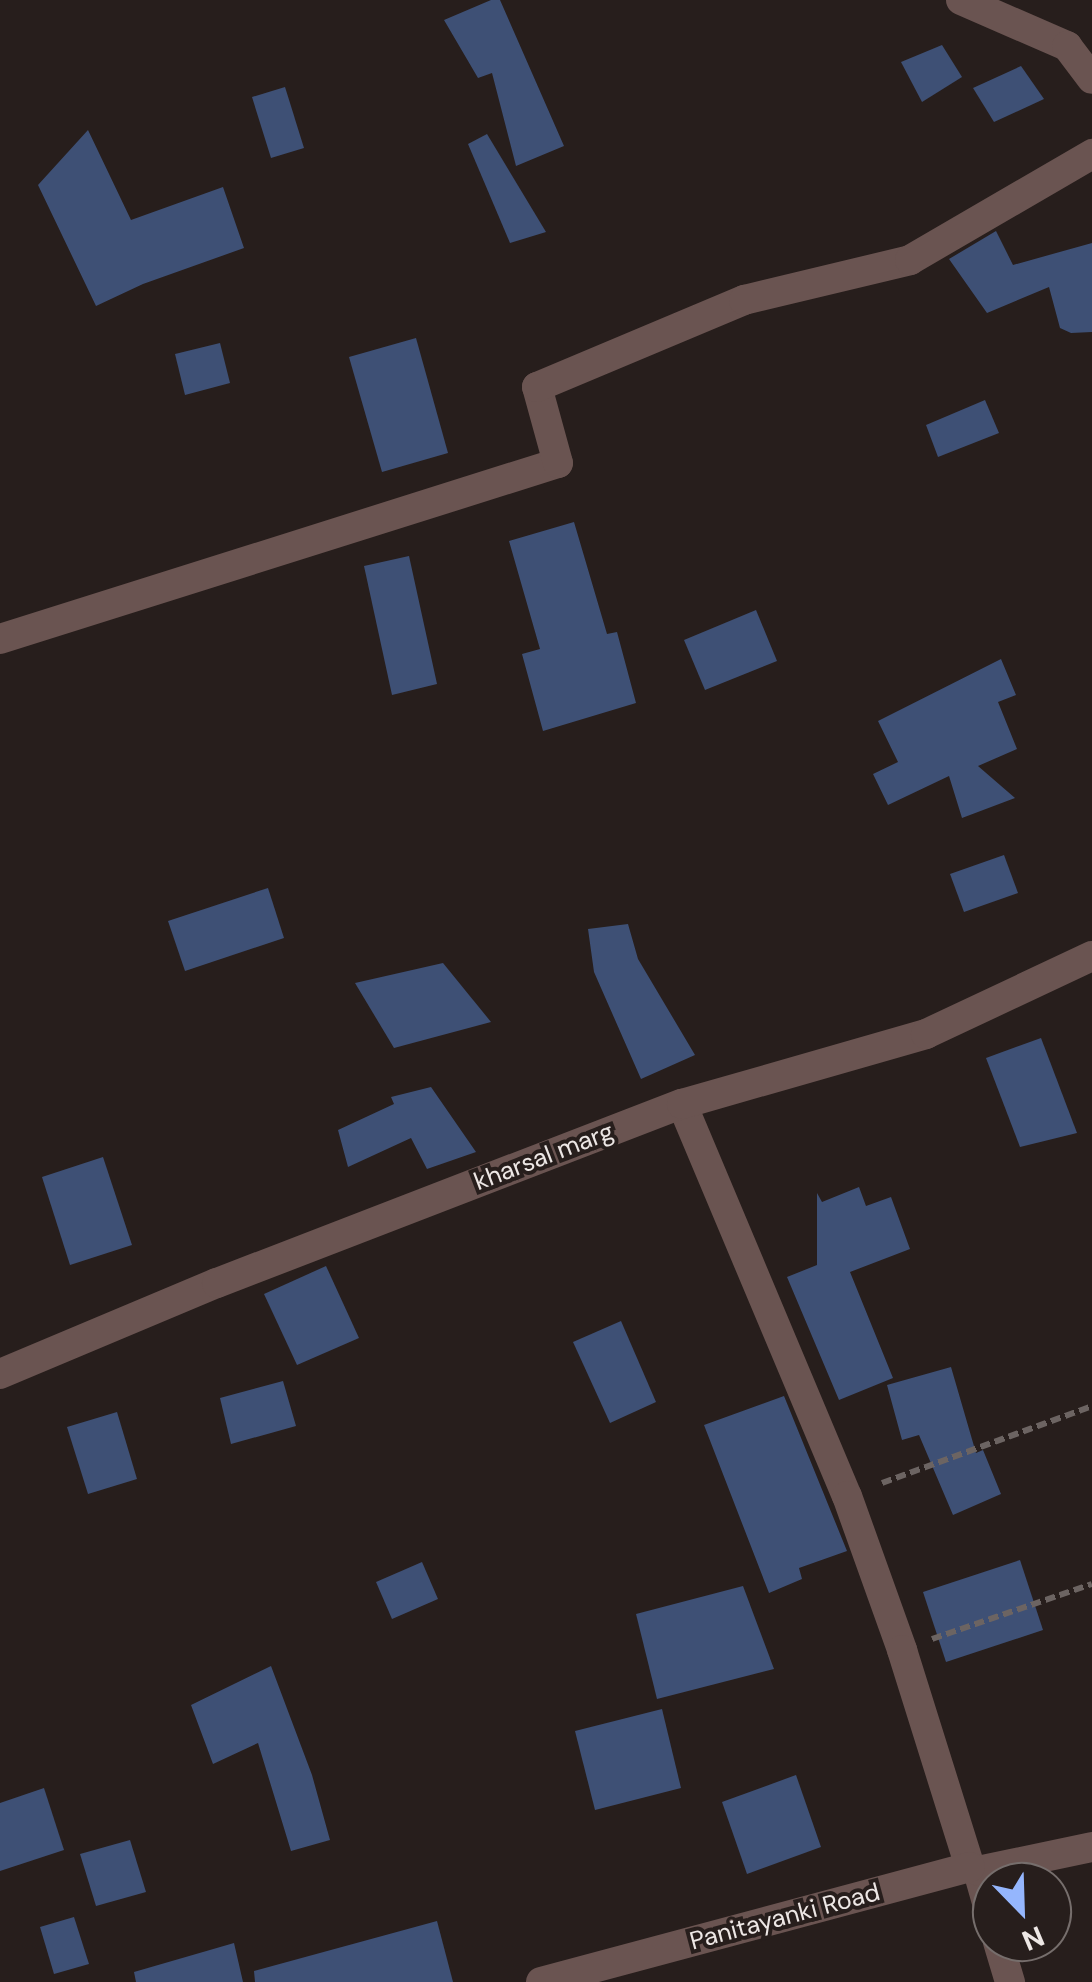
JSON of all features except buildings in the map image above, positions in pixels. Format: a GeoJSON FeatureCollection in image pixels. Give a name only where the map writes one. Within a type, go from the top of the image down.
{"type":"FeatureCollection","features":[{"type":"Feature","properties":{"kind":"street"},"geometry":{"type":"LineString","coordinates":[[961,0],[1067,46],[1092,79]]}},
{"type":"Feature","properties":{"kind":"street"},"geometry":{"type":"LineString","coordinates":[[0,640],[558,463],[537,388],[744,300],[910,260],[1092,154]]}},
{"type":"Feature","properties":{"kind":"street","name":"kharsal marg"},"geometry":{"type":"LineString","coordinates":[[0,1374],[217,1283],[682,1104],[926,1034],[1092,956]]}},
{"type":"Feature","properties":{"kind":"street"},"geometry":{"type":"LineString","coordinates":[[682,1104],[847,1496],[972,1863]]}},
{"type":"Feature","properties":{"kind":"street","name":"Panitayanki Road"},"geometry":{"type":"LineString","coordinates":[[1012,1862],[1092,1847]]}},
{"type":"Feature","properties":{"kind":"street","name":"Panitayanki Road"},"geometry":{"type":"LineString","coordinates":[[542,1982],[972,1870]]}},
{"type":"Feature","properties":{"kind":"path"},"geometry":{"type":"LineString","coordinates":[[847,1496],[1092,1406]]}},
{"type":"Feature","properties":{"kind":"path"},"geometry":{"type":"LineString","coordinates":[[902,1650],[1092,1584]]}}]}
